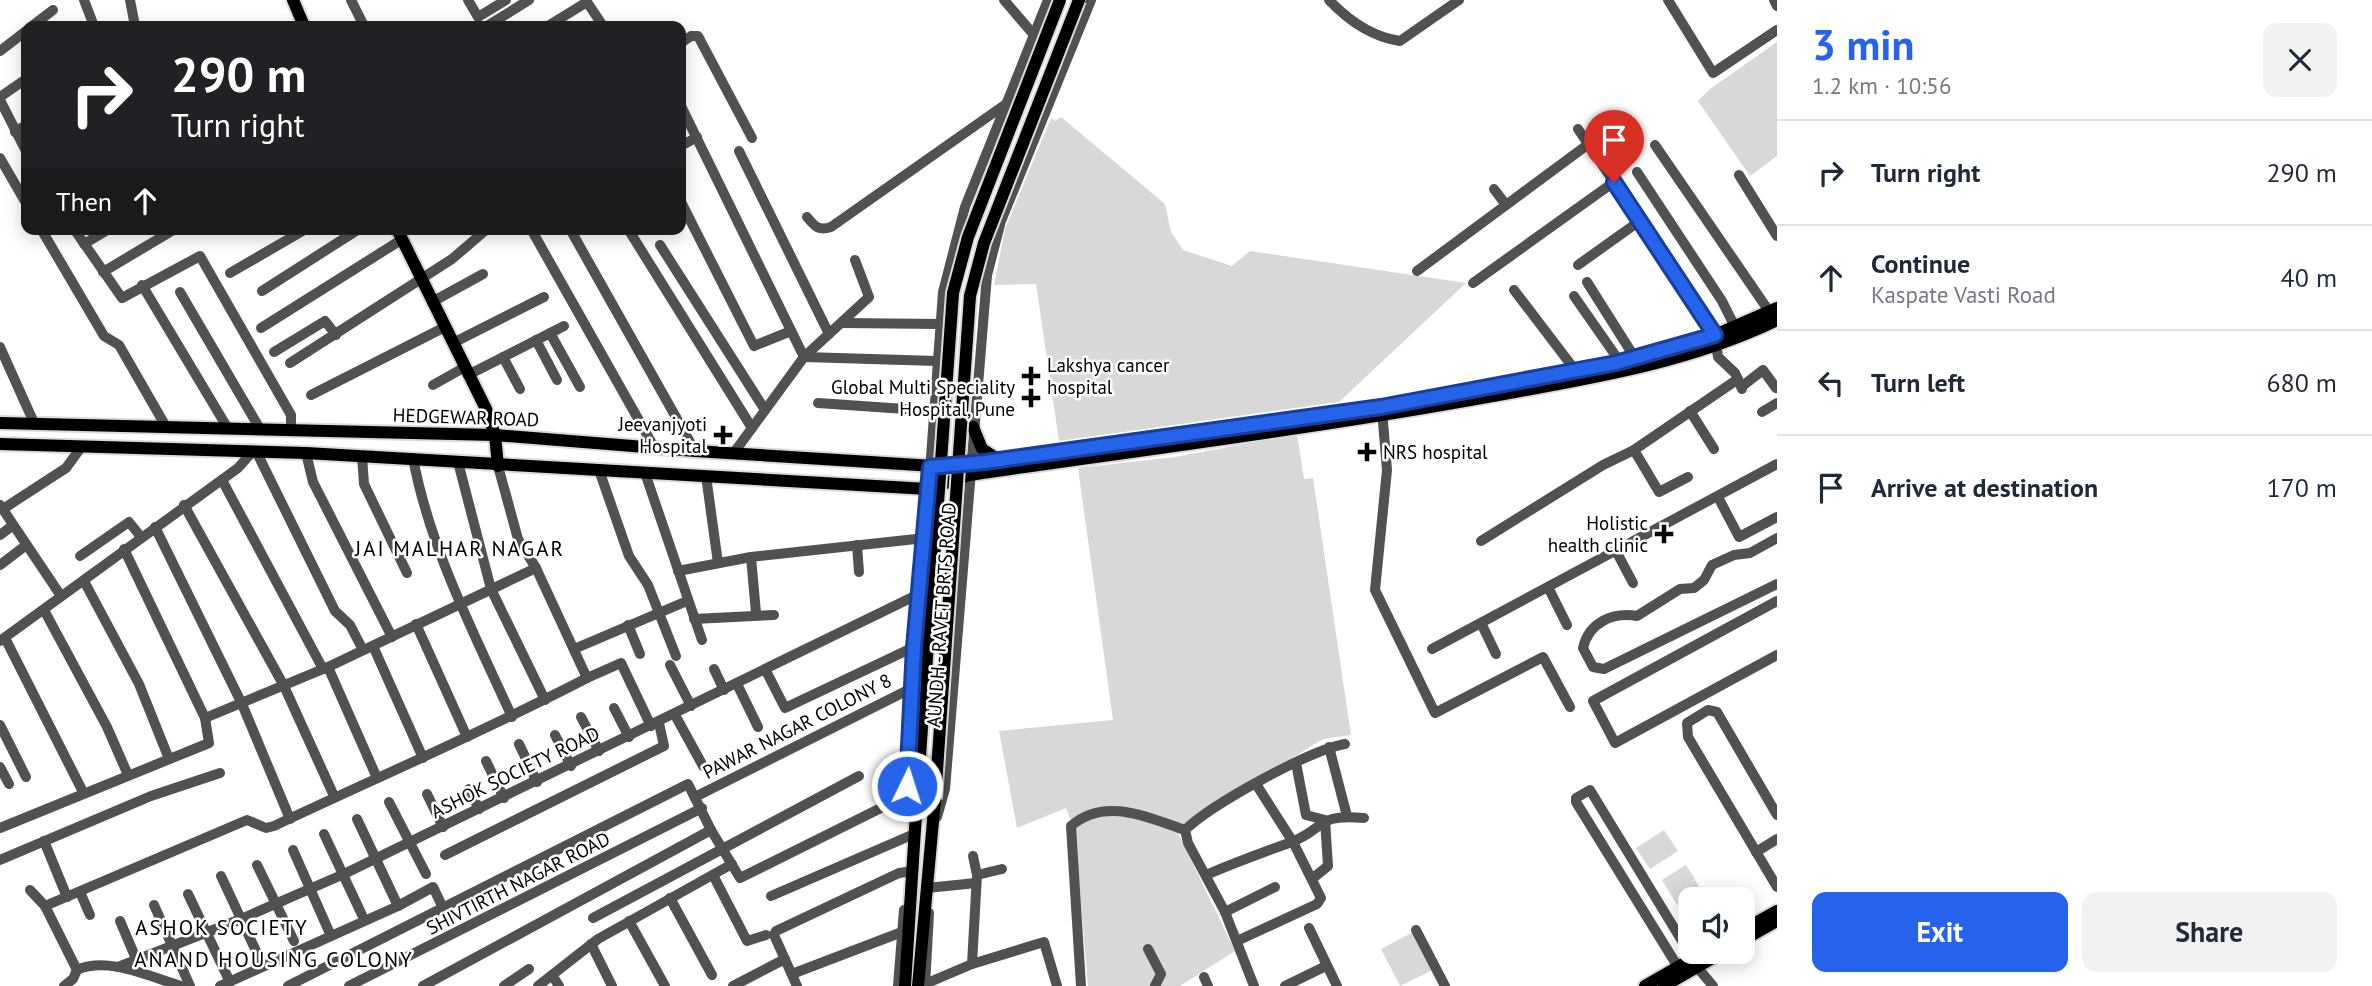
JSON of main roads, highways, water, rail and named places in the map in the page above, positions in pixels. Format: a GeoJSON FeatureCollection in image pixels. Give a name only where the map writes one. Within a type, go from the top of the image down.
{"type":"FeatureCollection","features":[{"type":"Feature","properties":{"kind":"main road"},"geometry":{"type":"LineString","coordinates":[[905,986],[914,871],[913,796],[953,293],[968,237],[1060,0]]}},
{"type":"Feature","properties":{"kind":"main road"},"geometry":{"type":"LineString","coordinates":[[923,985],[926,892],[933,831],[970,296],[984,243],[1079,0]]}},
{"type":"Feature","properties":{"kind":"main road"},"geometry":{"type":"LineString","coordinates":[[296,1],[302,21]]}},
{"type":"Feature","properties":{"kind":"main road"},"geometry":{"type":"LineString","coordinates":[[399,235],[495,435],[498,466]]}},
{"type":"Feature","properties":{"kind":"main road"},"geometry":{"type":"LineString","coordinates":[[1382,411],[1716,340],[1735,327],[1775,317]]}},
{"type":"Feature","properties":{"kind":"main road"},"geometry":{"type":"LineString","coordinates":[[969,469],[1382,411],[1618,373],[1775,317]]}},
{"type":"Feature","properties":{"kind":"main road","name":"HEDGEWAR ROAD"},"geometry":{"type":"LineString","coordinates":[[0,424],[165,425],[291,431],[495,435],[695,452],[969,469]]}},
{"type":"Feature","properties":{"kind":"main road"},"geometry":{"type":"LineString","coordinates":[[973,427],[982,449],[999,460]]}},
{"type":"Feature","properties":{"kind":"main road"},"geometry":{"type":"LineString","coordinates":[[0,444],[413,458],[498,466],[928,489],[969,469],[999,460],[1104,450]]}},
{"type":"Feature","properties":{"kind":"main road"},"geometry":{"type":"LineString","coordinates":[[1755,923],[1777,911]]}},
{"type":"Feature","properties":{"kind":"main road"},"geometry":{"type":"LineString","coordinates":[[1755,933],[1777,921]]}},
{"type":"Feature","properties":{"kind":"main road"},"geometry":{"type":"LineString","coordinates":[[1645,986],[1679,974]]}},
{"type":"Feature","properties":{"kind":"main road"},"geometry":{"type":"LineString","coordinates":[[1664,986],[1679,974]]}},
{"type":"Feature","properties":{"kind":"place","name":"Lakshya cancer hospital"},"geometry":{"type":"Point","coordinates":[1031,376]}},
{"type":"Feature","properties":{"kind":"place","name":"Global Multi Speciality Hospital, Pune"},"geometry":{"type":"Point","coordinates":[1031,398]}},
{"type":"Feature","properties":{"kind":"place","name":"Jeevanjyoti Hospital"},"geometry":{"type":"Point","coordinates":[723,435]}},
{"type":"Feature","properties":{"kind":"place","name":"NRS hospital"},"geometry":{"type":"Point","coordinates":[1367,452]}},
{"type":"Feature","properties":{"kind":"place","name":"Holistic health clinic"},"geometry":{"type":"Point","coordinates":[1664,534]}},
{"type":"Feature","properties":{"kind":"district","name":"JAI MALHAR NAGAR"},"geometry":{"type":"Point","coordinates":[460,548]}},
{"type":"Feature","properties":{"kind":"district","name":"ASHOK SOCIETY"},"geometry":{"type":"Point","coordinates":[222,927]}},
{"type":"Feature","properties":{"kind":"district","name":"ANAND HOUSING COLONY"},"geometry":{"type":"Point","coordinates":[274,959]}}]}
